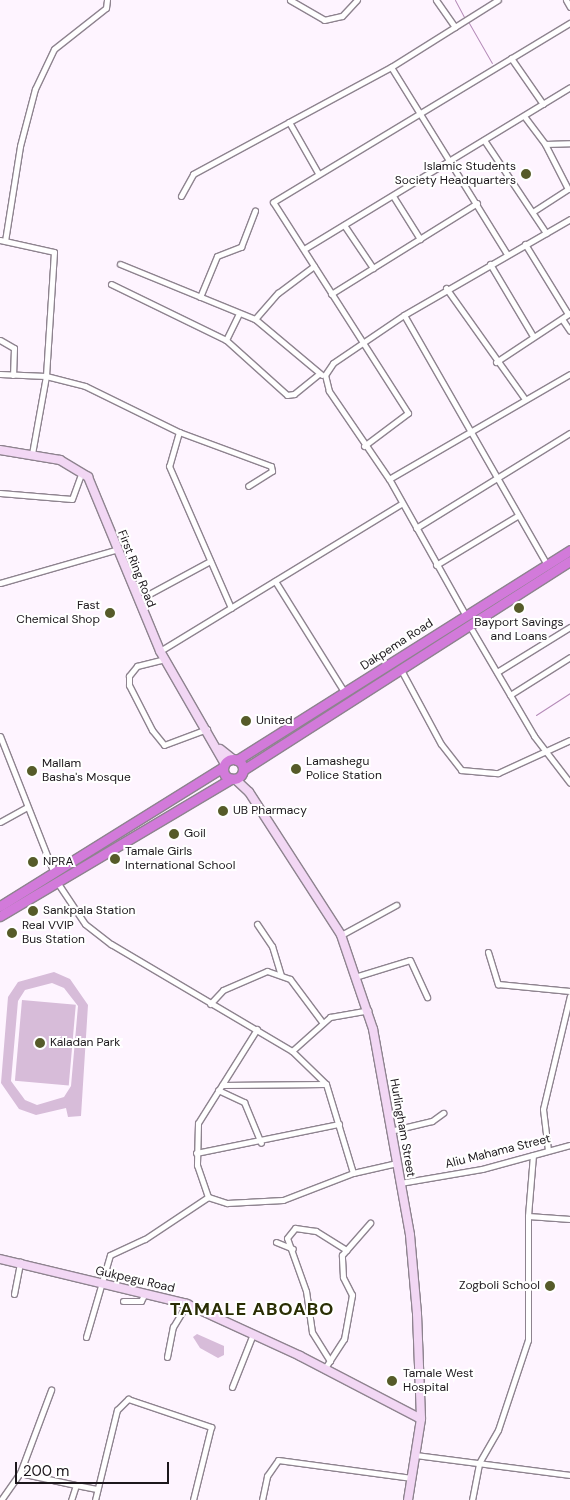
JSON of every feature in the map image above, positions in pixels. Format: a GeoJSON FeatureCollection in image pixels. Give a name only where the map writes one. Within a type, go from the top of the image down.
{"type":"FeatureCollection","features":[{"type":"Feature","properties":{"kind":"highway","name":"Dakpema Road"},"geometry":{"type":"LineString","coordinates":[[0,906],[55,878],[238,776],[570,550]]}},
{"type":"Feature","properties":{"kind":"highway","name":"Dakpema Road"},"geometry":{"type":"LineString","coordinates":[[0,916],[224,765],[570,560]]}},
{"type":"Feature","properties":{"kind":"highway"},"geometry":{"type":"LineString","coordinates":[[235,760],[238,776]]}},
{"type":"Feature","properties":{"kind":"highway"},"geometry":{"type":"LineString","coordinates":[[224,765],[238,776]]}},
{"type":"Feature","properties":{"kind":"street"},"geometry":{"type":"LineString","coordinates":[[32,454],[46,376],[54,252],[3,240],[20,146],[35,89],[54,50],[106,8],[107,0]]}},
{"type":"Feature","properties":{"kind":"street"},"geometry":{"type":"LineString","coordinates":[[290,0],[324,20],[342,16],[357,0]]}},
{"type":"Feature","properties":{"kind":"street"},"geometry":{"type":"LineString","coordinates":[[436,0],[455,27]]}},
{"type":"Feature","properties":{"kind":"street"},"geometry":{"type":"LineString","coordinates":[[181,196],[193,174],[391,67],[498,0]]}},
{"type":"Feature","properties":{"kind":"street"},"geometry":{"type":"LineString","coordinates":[[566,0],[570,7]]}},
{"type":"Feature","properties":{"kind":"street"},"geometry":{"type":"LineString","coordinates":[[364,446],[408,413],[272,202],[570,23]]}},
{"type":"Feature","properties":{"kind":"street"},"geometry":{"type":"LineString","coordinates":[[511,58],[543,104]]}},
{"type":"Feature","properties":{"kind":"street"},"geometry":{"type":"LineString","coordinates":[[391,67],[419,113],[452,160],[507,254]]}},
{"type":"Feature","properties":{"kind":"street"},"geometry":{"type":"LineString","coordinates":[[304,249],[570,87]]}},
{"type":"Feature","properties":{"kind":"street"},"geometry":{"type":"LineString","coordinates":[[524,116],[545,144],[568,189],[534,212]]}},
{"type":"Feature","properties":{"kind":"street"},"geometry":{"type":"LineString","coordinates":[[289,122],[318,173]]}},
{"type":"Feature","properties":{"kind":"street"},"geometry":{"type":"LineString","coordinates":[[484,140],[534,212],[546,233]]}},
{"type":"Feature","properties":{"kind":"street"},"geometry":{"type":"LineString","coordinates":[[545,144],[570,143]]}},
{"type":"Feature","properties":{"kind":"street"},"geometry":{"type":"LineString","coordinates":[[393,196],[420,239]]}},
{"type":"Feature","properties":{"kind":"street"},"geometry":{"type":"LineString","coordinates":[[331,294],[477,203]]}},
{"type":"Feature","properties":{"kind":"street"},"geometry":{"type":"LineString","coordinates":[[200,297],[217,256],[241,247],[255,210]]}},
{"type":"Feature","properties":{"kind":"street"},"geometry":{"type":"LineString","coordinates":[[111,284],[226,340],[288,395],[322,375],[333,363],[362,342],[446,288],[570,219]]}},
{"type":"Feature","properties":{"kind":"street"},"geometry":{"type":"LineString","coordinates":[[344,225],[373,268]]}},
{"type":"Feature","properties":{"kind":"street"},"geometry":{"type":"LineString","coordinates":[[496,362],[569,314],[524,244]]}},
{"type":"Feature","properties":{"kind":"street"},"geometry":{"type":"LineString","coordinates":[[120,264],[238,315],[255,319],[322,375],[328,391],[364,446],[389,479],[400,504],[416,528],[510,695],[546,754],[570,783]]}},
{"type":"Feature","properties":{"kind":"street"},"geometry":{"type":"LineString","coordinates":[[490,264],[533,336]]}},
{"type":"Feature","properties":{"kind":"street"},"geometry":{"type":"LineString","coordinates":[[255,319],[278,293],[314,266]]}},
{"type":"Feature","properties":{"kind":"street"},"geometry":{"type":"LineString","coordinates":[[446,288],[496,362],[525,399]]}},
{"type":"Feature","properties":{"kind":"street"},"geometry":{"type":"LineString","coordinates":[[226,340],[238,315]]}},
{"type":"Feature","properties":{"kind":"street"},"geometry":{"type":"LineString","coordinates":[[404,315],[495,479],[547,565]]}},
{"type":"Feature","properties":{"kind":"street"},"geometry":{"type":"LineString","coordinates":[[562,319],[570,331]]}},
{"type":"Feature","properties":{"kind":"street"},"geometry":{"type":"LineString","coordinates":[[0,340],[14,348],[13,375]]}},
{"type":"Feature","properties":{"kind":"street"},"geometry":{"type":"LineString","coordinates":[[0,374],[46,376],[85,386],[179,432],[271,466],[272,471],[248,486]]}},
{"type":"Feature","properties":{"kind":"street"},"geometry":{"type":"LineString","coordinates":[[389,479],[570,374]]}},
{"type":"Feature","properties":{"kind":"street"},"geometry":{"type":"LineString","coordinates":[[179,432],[169,466],[230,608]]}},
{"type":"Feature","properties":{"kind":"street"},"geometry":{"type":"LineString","coordinates":[[416,528],[570,433]]}},
{"type":"Feature","properties":{"kind":"street","name":"First Ring Road"},"geometry":{"type":"LineString","coordinates":[[0,450],[60,460],[82,472],[92,484],[115,550],[160,652],[219,747],[224,765]]}},
{"type":"Feature","properties":{"kind":"street"},"geometry":{"type":"LineString","coordinates":[[0,493],[72,499],[82,472]]}},
{"type":"Feature","properties":{"kind":"street"},"geometry":{"type":"LineString","coordinates":[[160,652],[400,504]]}},
{"type":"Feature","properties":{"kind":"street"},"geometry":{"type":"LineString","coordinates":[[436,566],[517,516]]}},
{"type":"Feature","properties":{"kind":"street"},"geometry":{"type":"LineString","coordinates":[[0,583],[115,550]]}},
{"type":"Feature","properties":{"kind":"street"},"geometry":{"type":"LineString","coordinates":[[137,601],[210,562]]}},
{"type":"Feature","properties":{"kind":"street"},"geometry":{"type":"LineString","coordinates":[[275,581],[345,694]]}},
{"type":"Feature","properties":{"kind":"street"},"geometry":{"type":"LineString","coordinates":[[497,672],[570,627]]}},
{"type":"Feature","properties":{"kind":"street"},"geometry":{"type":"LineString","coordinates":[[510,695],[570,657]]}},
{"type":"Feature","properties":{"kind":"street"},"geometry":{"type":"LineString","coordinates":[[165,659],[137,666],[129,676],[129,684],[152,730],[164,745],[208,729]]}},
{"type":"Feature","properties":{"kind":"street"},"geometry":{"type":"LineString","coordinates":[[400,667],[441,744],[461,770],[498,773],[546,754],[570,740]]}},
{"type":"Feature","properties":{"kind":"street"},"geometry":{"type":"LineString","coordinates":[[0,738],[55,878],[92,929],[210,1004],[257,1029],[292,1051],[326,1084],[354,1173]]}},
{"type":"Feature","properties":{"kind":"street","name":"First Ring Road"},"geometry":{"type":"LineString","coordinates":[[219,747],[235,760]]}},
{"type":"Feature","properties":{"kind":"street","name":"Hurlingham Street"},"geometry":{"type":"LineString","coordinates":[[238,776],[341,935],[358,976],[368,1010],[412,1249],[421,1419],[408,1500]]}},
{"type":"Feature","properties":{"kind":"street"},"geometry":{"type":"LineString","coordinates":[[0,822],[27,807]]}},
{"type":"Feature","properties":{"kind":"street"},"geometry":{"type":"LineString","coordinates":[[341,935],[396,904]]}},
{"type":"Feature","properties":{"kind":"street"},"geometry":{"type":"LineString","coordinates":[[258,924],[272,946],[281,975]]}},
{"type":"Feature","properties":{"kind":"street"},"geometry":{"type":"LineString","coordinates":[[488,952],[498,984],[570,991]]}},
{"type":"Feature","properties":{"kind":"street"},"geometry":{"type":"LineString","coordinates":[[358,976],[410,960],[427,997]]}},
{"type":"Feature","properties":{"kind":"street"},"geometry":{"type":"LineString","coordinates":[[210,1004],[223,990],[256,972],[281,975],[290,979],[322,1022]]}},
{"type":"Feature","properties":{"kind":"street"},"geometry":{"type":"LineString","coordinates":[[548,1150],[543,1110],[570,996]]}},
{"type":"Feature","properties":{"kind":"street"},"geometry":{"type":"LineString","coordinates":[[292,1051],[322,1022],[342,1012],[368,1010]]}},
{"type":"Feature","properties":{"kind":"street"},"geometry":{"type":"LineString","coordinates":[[208,1197],[196,1153],[198,1123],[257,1029]]}},
{"type":"Feature","properties":{"kind":"street"},"geometry":{"type":"LineString","coordinates":[[220,1088],[326,1084]]}},
{"type":"Feature","properties":{"kind":"street"},"geometry":{"type":"LineString","coordinates":[[220,1088],[244,1102],[261,1143]]}},
{"type":"Feature","properties":{"kind":"street"},"geometry":{"type":"LineString","coordinates":[[390,1131],[432,1121],[443,1114]]}},
{"type":"Feature","properties":{"kind":"street"},"geometry":{"type":"LineString","coordinates":[[196,1153],[261,1143],[339,1124]]}},
{"type":"Feature","properties":{"kind":"street","name":"Aliu Mahama Street"},"geometry":{"type":"LineString","coordinates":[[400,1183],[570,1145]]}},
{"type":"Feature","properties":{"kind":"street"},"geometry":{"type":"LineString","coordinates":[[472,1500],[480,1463],[498,1430],[528,1340],[528,1216],[533,1154]]}},
{"type":"Feature","properties":{"kind":"street"},"geometry":{"type":"LineString","coordinates":[[208,1197],[227,1203],[283,1200],[354,1173],[397,1163]]}},
{"type":"Feature","properties":{"kind":"street"},"geometry":{"type":"LineString","coordinates":[[86,1337],[100,1283],[113,1253],[145,1239],[208,1197]]}},
{"type":"Feature","properties":{"kind":"street"},"geometry":{"type":"LineString","coordinates":[[528,1216],[570,1219]]}},
{"type":"Feature","properties":{"kind":"street"},"geometry":{"type":"LineString","coordinates":[[327,1365],[344,1339],[346,1308],[352,1295],[343,1277],[346,1250],[370,1223]]}},
{"type":"Feature","properties":{"kind":"street"},"geometry":{"type":"LineString","coordinates":[[327,1365],[312,1332],[293,1249],[287,1238],[295,1228],[316,1231],[346,1250]]}},
{"type":"Feature","properties":{"kind":"street"},"geometry":{"type":"LineString","coordinates":[[276,1242],[293,1249]]}},
{"type":"Feature","properties":{"kind":"street","name":"Gukpegu Road"},"geometry":{"type":"LineString","coordinates":[[0,1259],[20,1262],[187,1304],[327,1365],[421,1419]]}},
{"type":"Feature","properties":{"kind":"street"},"geometry":{"type":"LineString","coordinates":[[14,1294],[20,1262]]}},
{"type":"Feature","properties":{"kind":"street"},"geometry":{"type":"LineString","coordinates":[[123,1301],[141,1301],[145,1293]]}},
{"type":"Feature","properties":{"kind":"street"},"geometry":{"type":"LineString","coordinates":[[167,1356],[173,1326],[187,1304]]}},
{"type":"Feature","properties":{"kind":"street"},"geometry":{"type":"LineString","coordinates":[[232,1387],[253,1334]]}},
{"type":"Feature","properties":{"kind":"street"},"geometry":{"type":"LineString","coordinates":[[1,1500],[20,1472],[51,1390]]}},
{"type":"Feature","properties":{"kind":"street"},"geometry":{"type":"LineString","coordinates":[[95,1500],[117,1410],[124,1402],[134,1400],[211,1427],[193,1500]]}},
{"type":"Feature","properties":{"kind":"street"},"geometry":{"type":"LineString","coordinates":[[416,1454],[570,1474]]}},
{"type":"Feature","properties":{"kind":"street"},"geometry":{"type":"LineString","coordinates":[[262,1500],[266,1476],[276,1460],[412,1478]]}},
{"type":"Feature","properties":{"kind":"street"},"geometry":{"type":"LineString","coordinates":[[20,1472],[97,1489]]}},
{"type":"Feature","properties":{"kind":"street"},"geometry":{"type":"LineString","coordinates":[[71,1500],[76,1484]]}},
{"type":"Feature","properties":{"kind":"shaded area"},"geometry":{"type":"Polygon","coordinates":[[[54,972],[70,979],[88,1005],[81,1116],[68,1117],[66,1108],[36,1115],[19,1109],[1,1083],[8,997],[18,982],[54,972]],[[52,983],[25,990],[18,1001],[11,1081],[25,1100],[37,1105],[64,1097],[71,1086],[78,1006],[64,988],[52,983]]]}},
{"type":"Feature","properties":{"kind":"shaded area"},"geometry":{"type":"Polygon","coordinates":[[[22,1000],[76,1005],[69,1085],[15,1081],[22,1000]]]}},
{"type":"Feature","properties":{"kind":"shaded area"},"geometry":{"type":"Polygon","coordinates":[[[197,1334],[224,1346],[224,1355],[218,1358],[200,1348],[193,1337],[197,1334]]]}},
{"type":"Feature","properties":{"kind":"waterway"},"geometry":{"type":"LineString","coordinates":[[455,0],[464,17]]}},
{"type":"Feature","properties":{"kind":"waterway"},"geometry":{"type":"LineString","coordinates":[[469,23],[492,63]]}},
{"type":"Feature","properties":{"kind":"waterway"},"geometry":{"type":"LineString","coordinates":[[536,715],[570,693]]}},
{"type":"Feature","properties":{"kind":"place","name":"Islamic Students Society Headquarters"},"geometry":{"type":"Point","coordinates":[526,174]}},
{"type":"Feature","properties":{"kind":"place","name":"Bayport Savings and Loans"},"geometry":{"type":"Point","coordinates":[519,608]}},
{"type":"Feature","properties":{"kind":"place","name":"Fast Chemical Shop"},"geometry":{"type":"Point","coordinates":[110,613]}},
{"type":"Feature","properties":{"kind":"place","name":"United"},"geometry":{"type":"Point","coordinates":[246,721]}},
{"type":"Feature","properties":{"kind":"place","name":"Lamashegu Police Station"},"geometry":{"type":"Point","coordinates":[296,769]}},
{"type":"Feature","properties":{"kind":"place","name":"Mallam Basha's Mosque"},"geometry":{"type":"Point","coordinates":[32,771]}},
{"type":"Feature","properties":{"kind":"place","name":"UB Pharmacy"},"geometry":{"type":"Point","coordinates":[223,811]}},
{"type":"Feature","properties":{"kind":"place","name":"Goil"},"geometry":{"type":"Point","coordinates":[174,834]}},
{"type":"Feature","properties":{"kind":"place","name":"Tamale Girls International School"},"geometry":{"type":"Point","coordinates":[115,859]}},
{"type":"Feature","properties":{"kind":"place","name":"NPRA"},"geometry":{"type":"Point","coordinates":[33,862]}},
{"type":"Feature","properties":{"kind":"place","name":"Sankpala Station"},"geometry":{"type":"Point","coordinates":[33,911]}},
{"type":"Feature","properties":{"kind":"place","name":"Real VVIP Bus Station"},"geometry":{"type":"Point","coordinates":[12,933]}},
{"type":"Feature","properties":{"kind":"place","name":"Kaladan Park"},"geometry":{"type":"Point","coordinates":[40,1043]}},
{"type":"Feature","properties":{"kind":"place","name":"Zogboli School"},"geometry":{"type":"Point","coordinates":[550,1286]}},
{"type":"Feature","properties":{"kind":"place","name":"Tamale West Hospital"},"geometry":{"type":"Point","coordinates":[392,1381]}},
{"type":"Feature","properties":{"kind":"district","name":"TAMALE ABOABO"},"geometry":{"type":"Point","coordinates":[252,1309]}}]}
